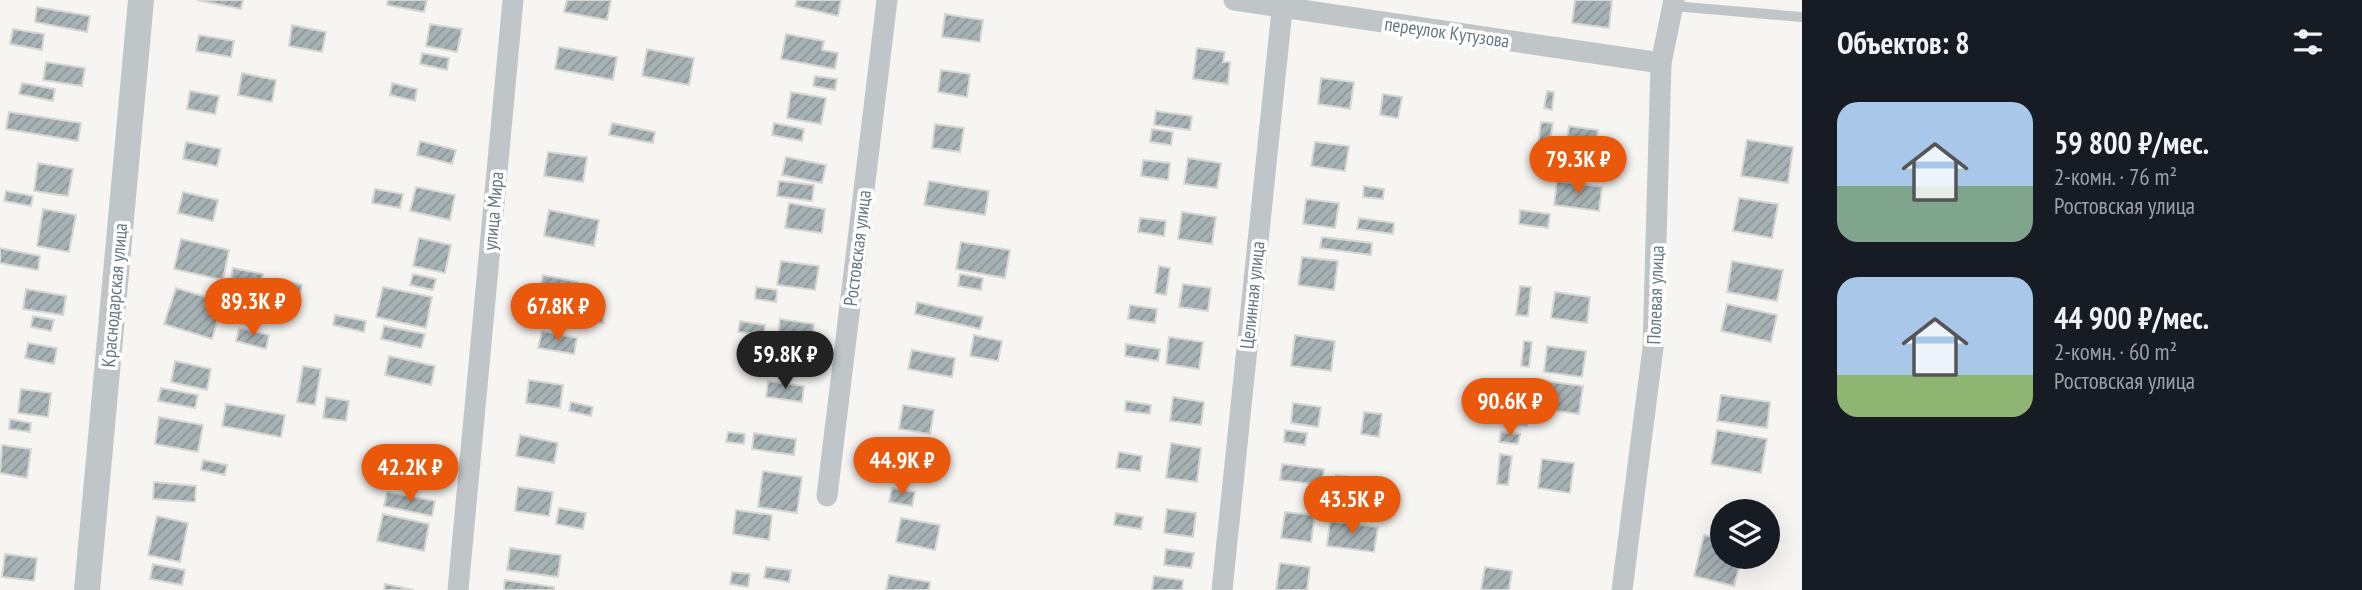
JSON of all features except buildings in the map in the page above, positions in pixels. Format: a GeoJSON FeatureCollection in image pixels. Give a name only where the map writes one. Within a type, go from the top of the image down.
{"type":"FeatureCollection","features":[{"type":"Feature","properties":{"kind":"street","name":"Краснодарская улица"},"geometry":{"type":"LineString","coordinates":[[87,590],[141,0]]}},
{"type":"Feature","properties":{"kind":"street","name":"улица Мира"},"geometry":{"type":"LineString","coordinates":[[458,590],[513,0]]}},
{"type":"Feature","properties":{"kind":"street","name":"Ростовская улица"},"geometry":{"type":"LineString","coordinates":[[827,496],[887,0]]}},
{"type":"Feature","properties":{"kind":"street","name":"переулок Кутузова"},"geometry":{"type":"LineString","coordinates":[[1234,0],[1283,4],[1661,63]]}},
{"type":"Feature","properties":{"kind":"street","name":"Полевая улица"},"geometry":{"type":"LineString","coordinates":[[1622,590],[1653,348],[1661,63],[1673,3]]}},
{"type":"Feature","properties":{"kind":"street","name":"Целинная улица"},"geometry":{"type":"LineString","coordinates":[[1222,590],[1283,4]]}},
{"type":"Feature","properties":{"kind":"lane"},"geometry":{"type":"LineString","coordinates":[[1673,3],[1802,17]]}}]}
